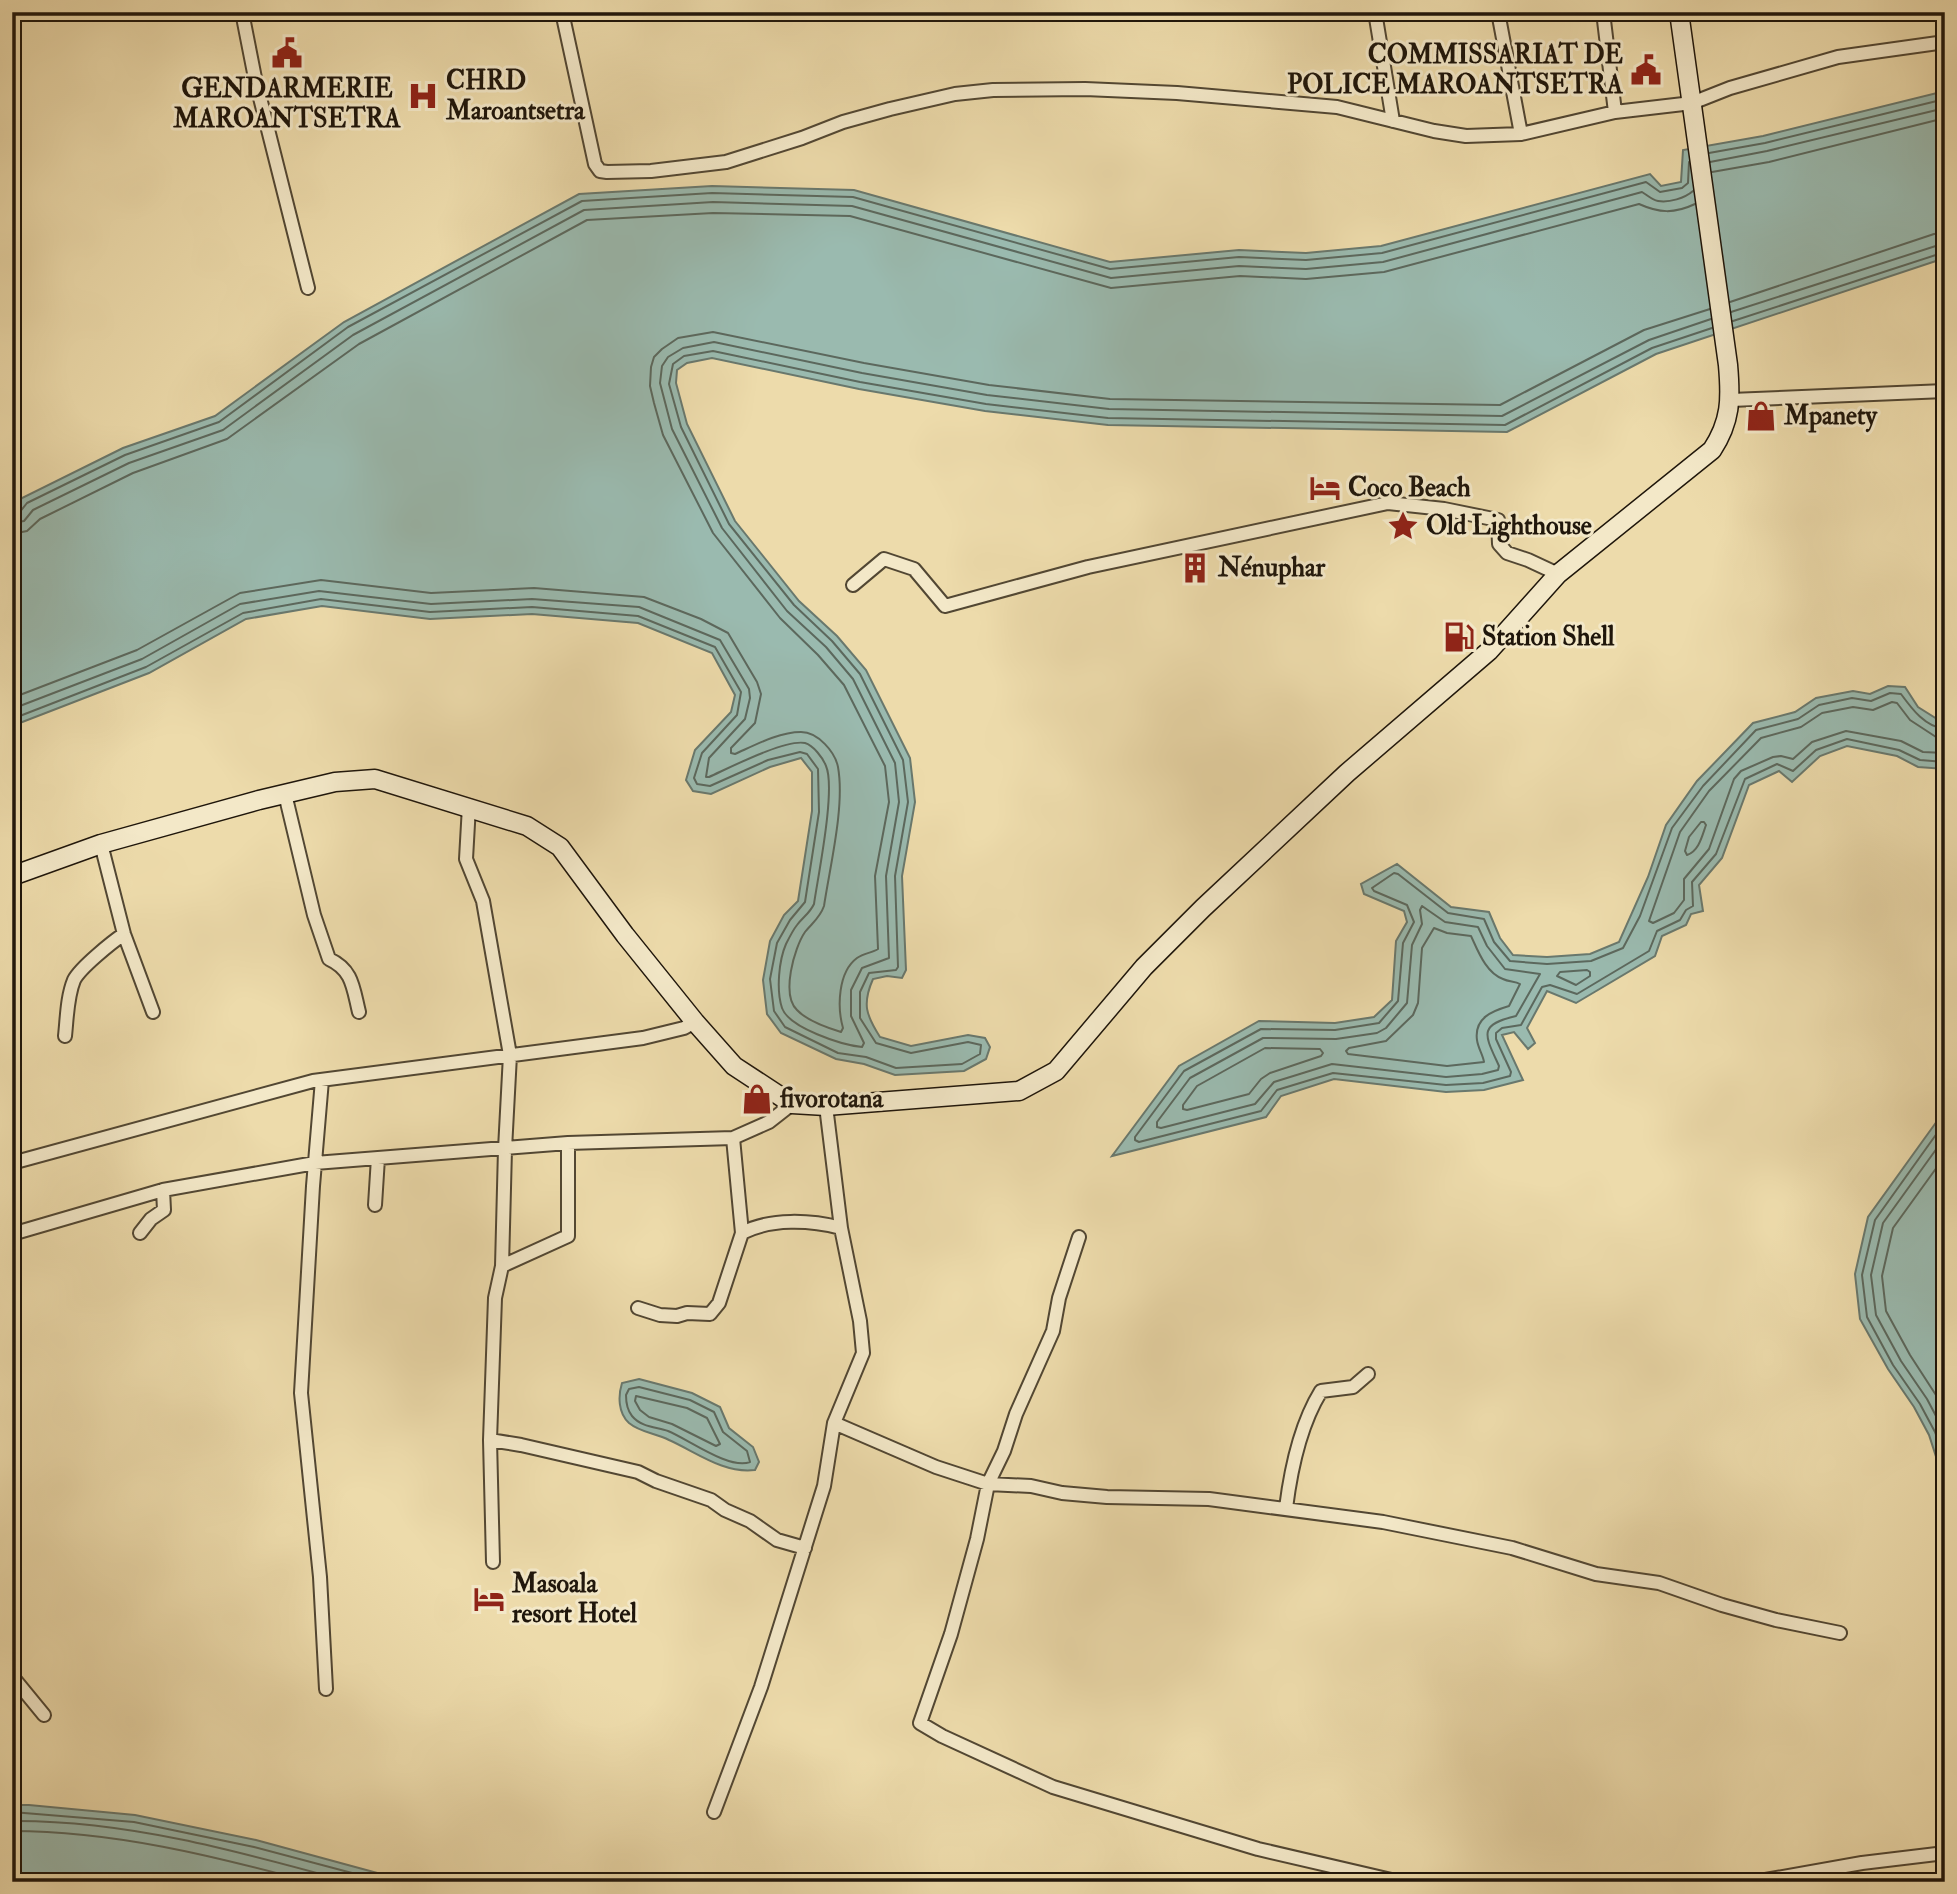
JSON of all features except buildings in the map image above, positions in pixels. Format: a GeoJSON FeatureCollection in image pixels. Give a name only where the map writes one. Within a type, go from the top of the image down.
{"type":"FeatureCollection","features":[{"type":"Feature","properties":{"kind":"main road"},"geometry":{"type":"LineString","coordinates":[[12,876],[100,844],[285,794],[335,782],[375,779],[527,826],[560,847],[625,935],[734,1066],[792,1104],[825,1106],[1019,1091],[1056,1071],[1144,967],[1203,908],[1347,773],[1489,651],[1558,574],[1712,450],[1720,438],[1731,400],[1728,365],[1679,12]]}},
{"type":"Feature","properties":{"kind":"street"},"geometry":{"type":"LineString","coordinates":[[242,12],[255,78],[308,288]]}},
{"type":"Feature","properties":{"kind":"street"},"geometry":{"type":"LineString","coordinates":[[562,12],[595,164],[600,171],[607,172],[651,171],[726,162],[890,109],[955,94],[993,90],[1085,89],[1177,93],[1337,107],[1466,136],[1521,134],[1615,112],[1692,103],[1730,88],[1839,58],[1945,42]]}},
{"type":"Feature","properties":{"kind":"street"},"geometry":{"type":"LineString","coordinates":[[1375,12],[1393,121]]}},
{"type":"Feature","properties":{"kind":"street"},"geometry":{"type":"LineString","coordinates":[[1498,12],[1521,134]]}},
{"type":"Feature","properties":{"kind":"street"},"geometry":{"type":"LineString","coordinates":[[1603,12],[1615,112]]}},
{"type":"Feature","properties":{"kind":"street"},"geometry":{"type":"LineString","coordinates":[[1731,400],[1945,391]]}},
{"type":"Feature","properties":{"kind":"street"},"geometry":{"type":"LineString","coordinates":[[853,585],[884,559],[914,569],[945,606],[1088,567],[1388,503],[1444,509],[1498,520],[1499,544],[1507,553],[1528,559],[1558,574]]}},
{"type":"Feature","properties":{"kind":"street"},"geometry":{"type":"LineString","coordinates":[[285,794],[314,915],[329,959],[342,965],[350,979],[359,1012]]}},
{"type":"Feature","properties":{"kind":"street"},"geometry":{"type":"LineString","coordinates":[[469,806],[466,859],[483,901],[510,1055],[502,1266],[495,1298],[490,1440],[493,1562]]}},
{"type":"Feature","properties":{"kind":"street"},"geometry":{"type":"LineString","coordinates":[[100,844],[124,934],[153,1012]]}},
{"type":"Feature","properties":{"kind":"street"},"geometry":{"type":"LineString","coordinates":[[65,1036],[75,977],[105,946],[124,934]]}},
{"type":"Feature","properties":{"kind":"street"},"geometry":{"type":"LineString","coordinates":[[12,1163],[322,1080],[643,1038],[684,1028],[695,1022]]}},
{"type":"Feature","properties":{"kind":"street"},"geometry":{"type":"LineString","coordinates":[[322,1080],[301,1393],[320,1577],[326,1689]]}},
{"type":"Feature","properties":{"kind":"street"},"geometry":{"type":"LineString","coordinates":[[12,1234],[163,1190],[315,1163],[568,1143],[733,1139],[769,1122],[792,1104]]}},
{"type":"Feature","properties":{"kind":"street"},"geometry":{"type":"LineString","coordinates":[[714,1812],[761,1687],[824,1486],[834,1423],[863,1353],[860,1321],[841,1228],[825,1106]]}},
{"type":"Feature","properties":{"kind":"street"},"geometry":{"type":"LineString","coordinates":[[638,1308],[660,1315],[710,1314],[719,1303],[742,1233],[733,1139]]}},
{"type":"Feature","properties":{"kind":"street"},"geometry":{"type":"LineString","coordinates":[[502,1266],[568,1236],[568,1143]]}},
{"type":"Feature","properties":{"kind":"street"},"geometry":{"type":"LineString","coordinates":[[375,1205],[378,1158]]}},
{"type":"Feature","properties":{"kind":"street"},"geometry":{"type":"LineString","coordinates":[[139,1233],[151,1219],[164,1210],[163,1190]]}},
{"type":"Feature","properties":{"kind":"street"},"geometry":{"type":"LineString","coordinates":[[742,1233],[754,1227],[800,1222],[817,1222],[841,1228]]}},
{"type":"Feature","properties":{"kind":"street"},"geometry":{"type":"LineString","coordinates":[[1079,1237],[1059,1298],[1053,1331],[988,1484],[977,1539],[951,1634],[920,1723],[942,1736],[1053,1787],[1258,1849],[1400,1882]]}},
{"type":"Feature","properties":{"kind":"street"},"geometry":{"type":"LineString","coordinates":[[1286,1508],[1290,1474],[1310,1409],[1321,1391],[1353,1387],[1368,1374]]}},
{"type":"Feature","properties":{"kind":"street"},"geometry":{"type":"LineString","coordinates":[[834,1423],[936,1467],[988,1484],[1031,1486],[1062,1493],[1209,1499],[1383,1522],[1512,1548],[1596,1574],[1659,1583],[1776,1620],[1840,1633]]}},
{"type":"Feature","properties":{"kind":"street"},"geometry":{"type":"LineString","coordinates":[[490,1440],[638,1472],[711,1500],[725,1510],[750,1521],[777,1541],[805,1548]]}},
{"type":"Feature","properties":{"kind":"street"},"geometry":{"type":"LineString","coordinates":[[12,1676],[44,1715]]}},
{"type":"Feature","properties":{"kind":"street"},"geometry":{"type":"LineString","coordinates":[[1754,1882],[1862,1863],[1945,1853]]}},
{"type":"Feature","properties":{"kind":"water"},"geometry":{"type":"Polygon","coordinates":[[[1945,91],[1945,258],[1656,354],[1507,432],[1108,425],[985,411],[859,389],[712,358],[687,363],[677,370],[676,383],[687,424],[735,521],[799,601],[837,636],[866,670],[910,758],[915,802],[902,876],[906,970],[902,978],[887,976],[873,979],[867,996],[867,1009],[880,1037],[911,1046],[968,1035],[985,1038],[990,1047],[986,1059],[964,1071],[895,1075],[864,1064],[836,1059],[781,1033],[767,1014],[763,980],[770,941],[784,915],[798,901],[812,811],[812,772],[801,758],[770,767],[711,794],[693,791],[686,780],[695,750],[731,712],[735,695],[712,653],[638,623],[532,614],[430,619],[322,606],[246,619],[149,673],[12,726],[12,511],[22,498],[123,448],[215,416],[344,322],[579,194],[712,186],[854,190],[1110,262],[1239,250],[1306,253],[1381,246],[1650,174],[1661,186],[1681,182],[1683,150],[1763,136],[1945,91]]]}},
{"type":"Feature","properties":{"kind":"water"},"geometry":{"type":"Polygon","coordinates":[[[1888,686],[1905,687],[1918,707],[1945,724],[1945,769],[1918,767],[1897,756],[1847,746],[1820,756],[1792,782],[1779,771],[1749,785],[1722,858],[1699,885],[1703,911],[1691,914],[1686,925],[1662,936],[1655,956],[1576,1003],[1547,991],[1527,1028],[1535,1043],[1528,1049],[1514,1032],[1502,1035],[1523,1080],[1484,1090],[1446,1092],[1334,1079],[1281,1096],[1266,1117],[1112,1156],[1179,1066],[1259,1021],[1335,1023],[1374,1017],[1392,1000],[1396,941],[1407,922],[1404,911],[1364,894],[1361,884],[1397,864],[1451,907],[1489,912],[1500,938],[1513,955],[1547,957],[1590,954],[1619,942],[1648,877],[1666,825],[1697,781],[1753,723],[1795,712],[1816,698],[1853,691],[1870,694],[1888,686]]]}},
{"type":"Feature","properties":{"kind":"water"},"geometry":{"type":"Polygon","coordinates":[[[1945,1110],[1945,1509],[1939,1466],[1929,1435],[1860,1319],[1855,1274],[1868,1217],[1945,1110]]]}},
{"type":"Feature","properties":{"kind":"water"},"geometry":{"type":"Polygon","coordinates":[[[639,1379],[692,1393],[720,1407],[729,1428],[753,1447],[759,1462],[755,1470],[732,1469],[710,1461],[629,1423],[621,1409],[622,1383],[639,1379]]]}},
{"type":"Feature","properties":{"kind":"water"},"geometry":{"type":"Polygon","coordinates":[[[12,1805],[135,1815],[256,1840],[381,1874],[425,1882],[12,1882],[12,1805]]]}},
{"type":"Feature","properties":{"kind":"place","name":"GENDARMERIE MAROANTSETRA"},"geometry":{"type":"Point","coordinates":[287,53]}},
{"type":"Feature","properties":{"kind":"place","name":"COMMISSARIAT DE POLICE MAROANTSETRA"},"geometry":{"type":"Point","coordinates":[1646,70]}},
{"type":"Feature","properties":{"kind":"place","name":"CHRD Maroantsetra"},"geometry":{"type":"Point","coordinates":[423,96]}},
{"type":"Feature","properties":{"kind":"place","name":"Mpanety"},"geometry":{"type":"Point","coordinates":[1761,416]}},
{"type":"Feature","properties":{"kind":"place","name":"Coco Beach"},"geometry":{"type":"Point","coordinates":[1325,488]}},
{"type":"Feature","properties":{"kind":"place","name":"Old Lighthouse"},"geometry":{"type":"Point","coordinates":[1403,526]}},
{"type":"Feature","properties":{"kind":"place","name":"Nénuphar"},"geometry":{"type":"Point","coordinates":[1195,568]}},
{"type":"Feature","properties":{"kind":"place","name":"Station Shell"},"geometry":{"type":"Point","coordinates":[1459,637]}},
{"type":"Feature","properties":{"kind":"place","name":"fivorotana"},"geometry":{"type":"Point","coordinates":[757,1099]}},
{"type":"Feature","properties":{"kind":"place","name":"Masoala resort Hotel"},"geometry":{"type":"Point","coordinates":[489,1599]}}]}
